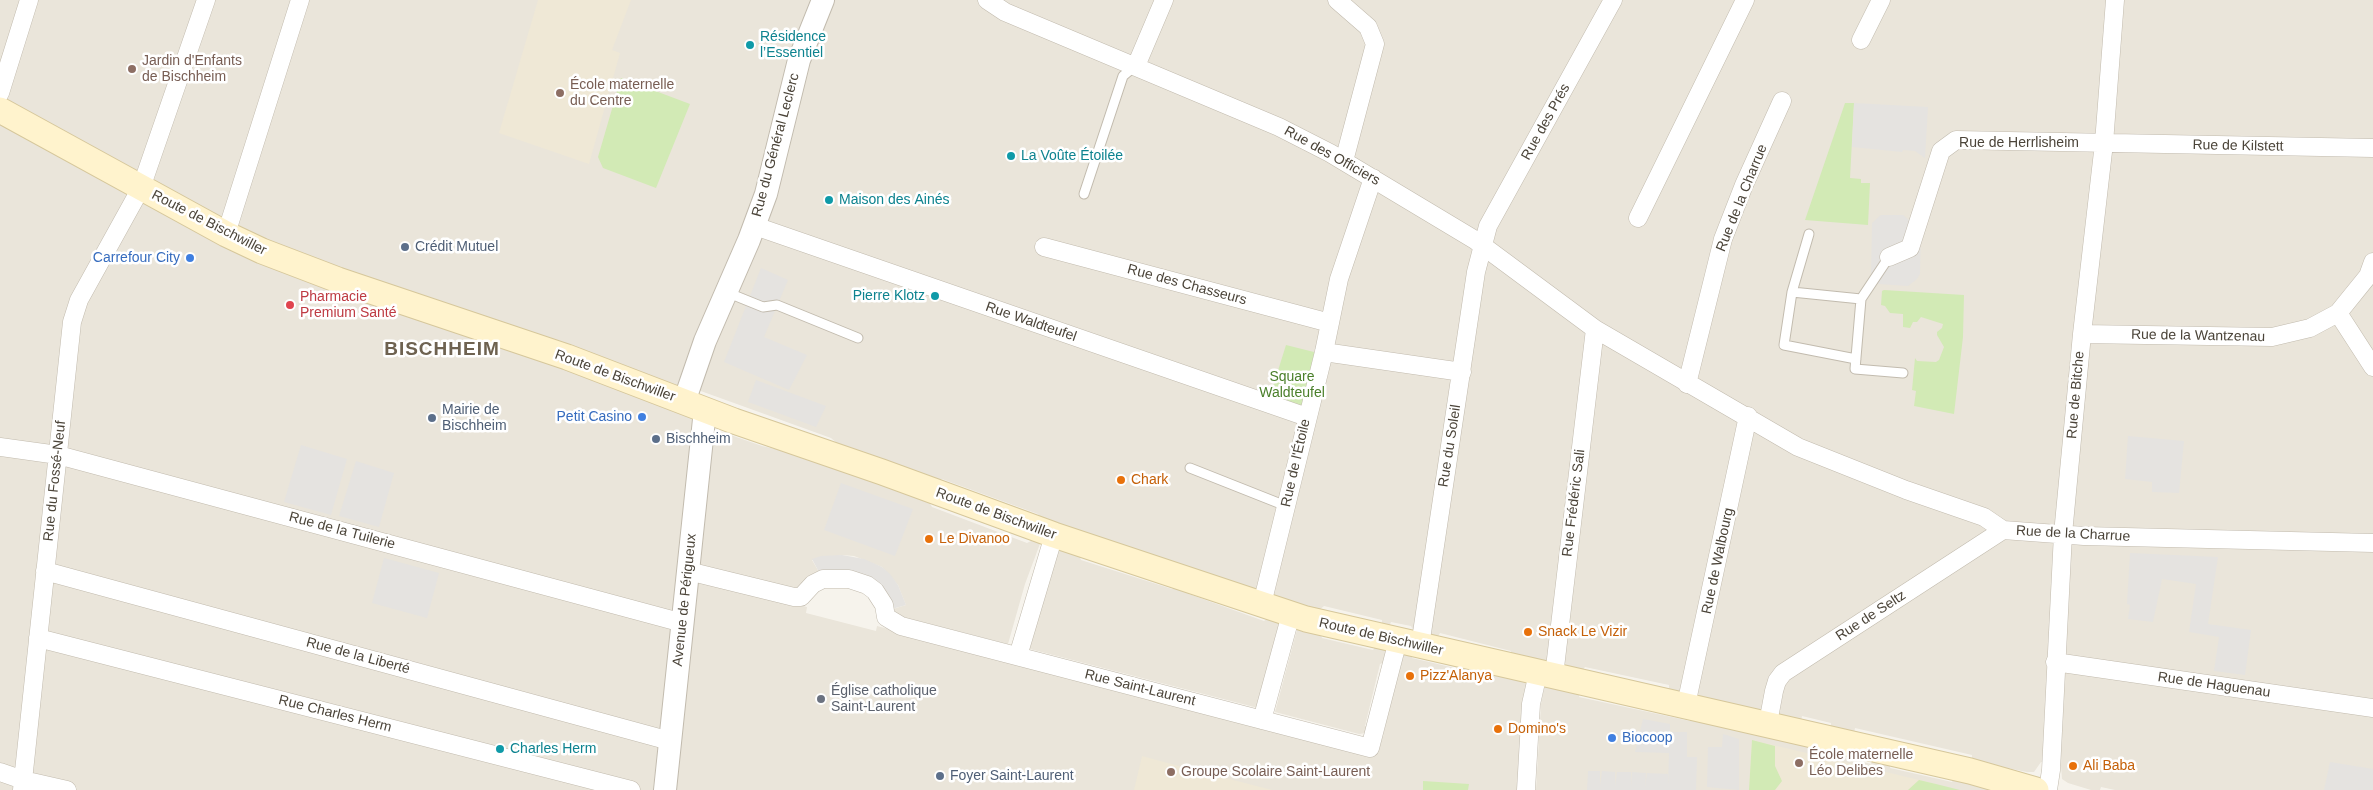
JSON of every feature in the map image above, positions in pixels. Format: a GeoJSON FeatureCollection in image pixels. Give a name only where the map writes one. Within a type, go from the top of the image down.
{"type":"FeatureCollection","features":[{"type":"Feature","properties":{"kind":"main road","name":"Route de Bischwiller"},"geometry":{"type":"LineString","coordinates":[[0,110],[262,252],[338,280],[566,357],[695,406],[1054,535],[1291,614],[1409,643],[1970,770],[2004,786],[2036,790]]}},
{"type":"Feature","properties":{"kind":"street"},"geometry":{"type":"LineString","coordinates":[[0,93],[29,0]]}},
{"type":"Feature","properties":{"kind":"street","name":"Rue du Fossé-Neuf"},"geometry":{"type":"LineString","coordinates":[[23,785],[58,454],[76,309],[84,289],[141,188],[206,0]]}},
{"type":"Feature","properties":{"kind":"street"},"geometry":{"type":"LineString","coordinates":[[226,234],[300,0]]}},
{"type":"Feature","properties":{"kind":"street","name":"Rue du Général Leclerc"},"geometry":{"type":"LineString","coordinates":[[695,406],[705,341],[755,226],[769,184],[799,60],[823,0]]}},
{"type":"Feature","properties":{"kind":"street","name":"Rue des Officiers"},"geometry":{"type":"LineString","coordinates":[[987,0],[1005,12],[1279,127],[1344,161],[1475,240],[1594,329],[1649,362]]}},
{"type":"Feature","properties":{"kind":"street"},"geometry":{"type":"LineString","coordinates":[[1136,66],[1164,0]]}},
{"type":"Feature","properties":{"kind":"street"},"geometry":{"type":"LineString","coordinates":[[1337,0],[1368,27],[1375,44],[1344,161]]}},
{"type":"Feature","properties":{"kind":"street","name":"Rue des Prés"},"geometry":{"type":"LineString","coordinates":[[1483,247],[1488,226],[1613,0]]}},
{"type":"Feature","properties":{"kind":"street"},"geometry":{"type":"LineString","coordinates":[[1638,218],[1744,0]]}},
{"type":"Feature","properties":{"kind":"street"},"geometry":{"type":"LineString","coordinates":[[1861,40],[1881,0]]}},
{"type":"Feature","properties":{"kind":"street","name":"Rue de Bitche"},"geometry":{"type":"LineString","coordinates":[[2036,790],[2051,770],[2063,534],[2082,334],[2104,143],[2115,0]]}},
{"type":"Feature","properties":{"kind":"street","name":"Rue de la Charrue"},"geometry":{"type":"LineString","coordinates":[[1686,384],[1723,239],[1744,185],[1782,101]]}},
{"type":"Feature","properties":{"kind":"street","name":"Rue de Herrlisheim"},"geometry":{"type":"LineString","coordinates":[[1889,257],[1910,248],[1941,151],[1956,140],[2104,143]]}},
{"type":"Feature","properties":{"kind":"street","name":"Rue de Kilstett"},"geometry":{"type":"LineString","coordinates":[[2104,143],[2373,148]]}},
{"type":"Feature","properties":{"kind":"street","name":"Rue de l'Étoile"},"geometry":{"type":"LineString","coordinates":[[1262,604],[1324,352],[1339,278],[1373,178]]}},
{"type":"Feature","properties":{"kind":"street","name":"Rue Waldteufel"},"geometry":{"type":"LineString","coordinates":[[755,226],[1307,417]]}},
{"type":"Feature","properties":{"kind":"street","name":"Rue des Chasseurs"},"geometry":{"type":"LineString","coordinates":[[1044,247],[1330,323]]}},
{"type":"Feature","properties":{"kind":"street","name":"Rue du Soleil"},"geometry":{"type":"LineString","coordinates":[[1409,643],[1462,372],[1476,272],[1483,247]]}},
{"type":"Feature","properties":{"kind":"street","name":"Rue de la Wantzenau"},"geometry":{"type":"LineString","coordinates":[[2082,334],[2272,337],[2310,328],[2338,313],[2368,276],[2373,262]]}},
{"type":"Feature","properties":{"kind":"street"},"geometry":{"type":"LineString","coordinates":[[2338,313],[2373,367]]}},
{"type":"Feature","properties":{"kind":"street","name":"Rue Frédéric Sali"},"geometry":{"type":"LineString","coordinates":[[1526,790],[1531,704],[1546,674],[1594,329]]}},
{"type":"Feature","properties":{"kind":"street"},"geometry":{"type":"LineString","coordinates":[[1324,352],[1462,372]]}},
{"type":"Feature","properties":{"kind":"street","name":"Rue de la Charrue"},"geometry":{"type":"LineString","coordinates":[[1649,362],[1686,384],[1748,416],[1798,447],[1906,490],[1984,518],[2003,530],[2063,534],[2373,543]]}},
{"type":"Feature","properties":{"kind":"street","name":"Avenue de Périgueux"},"geometry":{"type":"LineString","coordinates":[[665,790],[688,571],[695,406]]}},
{"type":"Feature","properties":{"kind":"street","name":"Rue de Walbourg"},"geometry":{"type":"LineString","coordinates":[[1686,705],[1748,416]]}},
{"type":"Feature","properties":{"kind":"street","name":"Rue de la Tuilerie"},"geometry":{"type":"LineString","coordinates":[[0,447],[58,454],[683,623]]}},
{"type":"Feature","properties":{"kind":"street","name":"Rue de Seltz"},"geometry":{"type":"LineString","coordinates":[[1768,723],[1774,691],[1783,673],[2003,530]]}},
{"type":"Feature","properties":{"kind":"street"},"geometry":{"type":"LineString","coordinates":[[1018,656],[1054,535]]}},
{"type":"Feature","properties":{"kind":"street","name":"Rue de la Liberté"},"geometry":{"type":"LineString","coordinates":[[45,571],[670,741]]}},
{"type":"Feature","properties":{"kind":"street","name":"Rue Saint-Laurent"},"geometry":{"type":"LineString","coordinates":[[688,571],[794,597],[801,597],[813,584],[823,579],[849,579],[867,585],[875,591],[884,605],[886,617],[901,626],[1370,748],[1409,643]]}},
{"type":"Feature","properties":{"kind":"street"},"geometry":{"type":"LineString","coordinates":[[1262,720],[1291,614]]}},
{"type":"Feature","properties":{"kind":"street","name":"Rue Charles Herm"},"geometry":{"type":"LineString","coordinates":[[38,638],[631,790]]}},
{"type":"Feature","properties":{"kind":"street","name":"Rue de Haguenau"},"geometry":{"type":"LineString","coordinates":[[2055,662],[2373,708]]}},
{"type":"Feature","properties":{"kind":"street"},"geometry":{"type":"LineString","coordinates":[[0,772],[23,785],[67,790]]}},
{"type":"Feature","properties":{"kind":"lane"},"geometry":{"type":"LineString","coordinates":[[1084,194],[1123,76],[1136,66]]}},
{"type":"Feature","properties":{"kind":"lane"},"geometry":{"type":"LineString","coordinates":[[1809,234],[1792,292],[1784,345],[1856,359]]}},
{"type":"Feature","properties":{"kind":"lane"},"geometry":{"type":"LineString","coordinates":[[1889,257],[1861,299],[1855,369],[1903,373]]}},
{"type":"Feature","properties":{"kind":"lane"},"geometry":{"type":"LineString","coordinates":[[726,292],[763,307],[777,304],[858,338]]}},
{"type":"Feature","properties":{"kind":"lane"},"geometry":{"type":"LineString","coordinates":[[1792,292],[1861,299]]}},
{"type":"Feature","properties":{"kind":"lane"},"geometry":{"type":"LineString","coordinates":[[1190,468],[1286,506]]}},
{"type":"Feature","properties":{"kind":"shaded area"},"geometry":{"type":"Polygon","coordinates":[[[0,0],[2373,0],[2373,790],[2115,790],[2101,787],[2100,790],[2091,790],[2068,783],[2062,779],[2061,766],[2041,762],[2034,772],[2027,772],[1972,761],[1972,755],[1855,728],[1854,733],[1831,728],[1831,723],[1802,716],[1801,721],[1669,691],[1669,685],[1585,667],[1582,671],[1510,657],[1511,651],[1440,633],[1437,638],[1415,634],[1411,626],[1391,622],[1389,627],[1382,625],[1382,620],[1324,606],[1318,611],[1041,521],[1038,514],[942,479],[935,482],[844,449],[831,438],[698,390],[653,790],[0,790],[0,0]]]}},
{"type":"Feature","properties":{"kind":"shaded area","name":"École maternelle du Centre"},"geometry":{"type":"Polygon","coordinates":[[[538,0],[631,0],[612,50],[620,53],[589,164],[499,133],[538,0]]]}},
{"type":"Feature","properties":{"kind":"shaded area"},"geometry":{"type":"Polygon","coordinates":[[[1854,103],[1928,107],[1925,158],[1915,151],[1903,150],[1902,152],[1852,147],[1854,103]]]}},
{"type":"Feature","properties":{"kind":"shaded area"},"geometry":{"type":"Polygon","coordinates":[[[1881,215],[1903,215],[1921,230],[1920,274],[1908,286],[1879,284],[1871,277],[1872,223],[1881,215]]]}},
{"type":"Feature","properties":{"kind":"shaded area"},"geometry":{"type":"Polygon","coordinates":[[[761,268],[788,280],[764,337],[807,355],[789,390],[724,362],[761,268]]]}},
{"type":"Feature","properties":{"kind":"shaded area"},"geometry":{"type":"Polygon","coordinates":[[[756,380],[826,406],[816,427],[748,402],[756,380]]]}},
{"type":"Feature","properties":{"kind":"shaded area"},"geometry":{"type":"Polygon","coordinates":[[[722,432],[762,446],[810,457],[928,500],[932,507],[1027,543],[1035,539],[1041,541],[1025,584],[1008,644],[899,616],[893,609],[906,605],[898,585],[882,567],[854,556],[842,555],[812,560],[819,572],[799,590],[701,568],[699,564],[713,441],[714,436],[722,432]]]}},
{"type":"Feature","properties":{"kind":"shaded area"},"geometry":{"type":"Polygon","coordinates":[[[2128,436],[2184,441],[2179,493],[2152,492],[2152,482],[2125,479],[2128,436]]]}},
{"type":"Feature","properties":{"kind":"shaded area"},"geometry":{"type":"Polygon","coordinates":[[[301,445],[347,459],[331,515],[284,502],[301,445]]]}},
{"type":"Feature","properties":{"kind":"shaded area"},"geometry":{"type":"Polygon","coordinates":[[[356,461],[394,473],[379,527],[339,516],[356,461]]]}},
{"type":"Feature","properties":{"kind":"shaded area"},"geometry":{"type":"Polygon","coordinates":[[[841,483],[913,509],[895,556],[824,530],[841,483]]]}},
{"type":"Feature","properties":{"kind":"shaded area"},"geometry":{"type":"Polygon","coordinates":[[[1056,549],[1078,552],[1081,560],[1172,589],[1178,586],[1185,588],[1189,594],[1264,621],[1270,617],[1282,621],[1258,708],[1026,648],[1056,549]]]}},
{"type":"Feature","properties":{"kind":"shaded area"},"geometry":{"type":"Polygon","coordinates":[[[2130,553],[2218,557],[2208,624],[2251,630],[2245,675],[2214,671],[2219,637],[2189,632],[2196,584],[2162,579],[2153,622],[2128,619],[2130,605],[2127,604],[2130,553]]]}},
{"type":"Feature","properties":{"kind":"shaded area"},"geometry":{"type":"Polygon","coordinates":[[[842,555],[864,559],[882,567],[898,585],[906,605],[885,611],[880,597],[819,572],[812,559],[821,556],[842,555]]]}},
{"type":"Feature","properties":{"kind":"shaded area"},"geometry":{"type":"Polygon","coordinates":[[[384,558],[439,573],[427,618],[372,603],[384,558]]]}},
{"type":"Feature","properties":{"kind":"shaded area"},"geometry":{"type":"Polygon","coordinates":[[[701,581],[807,607],[806,613],[876,631],[877,626],[1365,752],[1381,741],[1383,736],[1399,667],[1399,650],[1413,653],[1412,658],[1459,669],[1460,664],[1528,680],[1518,790],[675,790],[698,582],[701,581]]]}},
{"type":"Feature","properties":{"kind":"shaded area"},"geometry":{"type":"Polygon","coordinates":[[[1298,626],[1319,631],[1322,638],[1373,650],[1377,645],[1389,647],[1386,662],[1380,664],[1365,726],[1370,728],[1366,733],[1359,734],[1275,712],[1298,626]]]}},
{"type":"Feature","properties":{"kind":"shaded area"},"geometry":{"type":"Polygon","coordinates":[[[1545,684],[1580,692],[1579,697],[1690,721],[1691,717],[1860,756],[1859,761],[1871,764],[1873,759],[1891,763],[1890,768],[1952,782],[1954,777],[1988,787],[1990,790],[1536,790],[1541,704],[1545,684]]]}},
{"type":"Feature","properties":{"kind":"shaded area"},"geometry":{"type":"Polygon","coordinates":[[[1643,719],[1670,724],[1670,732],[1687,732],[1687,757],[1697,757],[1696,790],[1587,790],[1588,771],[1600,771],[1600,786],[1602,771],[1615,772],[1615,786],[1617,772],[1631,772],[1631,787],[1632,772],[1646,773],[1645,788],[1647,773],[1668,774],[1668,788],[1669,753],[1635,752],[1643,719]]]}},
{"type":"Feature","properties":{"kind":"shaded area"},"geometry":{"type":"Polygon","coordinates":[[[1723,734],[1739,739],[1739,790],[1707,787],[1708,747],[1722,747],[1723,734]]]}},
{"type":"Feature","properties":{"kind":"shaded area","name":"École maternelle Léo Delibes"},"geometry":{"type":"Polygon","coordinates":[[[1752,740],[1936,784],[1936,790],[1749,790],[1752,740]]]}},
{"type":"Feature","properties":{"kind":"shaded area","name":"Groupe Scolaire Saint-Laurent"},"geometry":{"type":"Polygon","coordinates":[[[1142,756],[1175,765],[1272,790],[1134,790],[1142,756]]]}},
{"type":"Feature","properties":{"kind":"shaded area"},"geometry":{"type":"Polygon","coordinates":[[[2330,762],[2373,769],[2373,790],[2324,790],[2330,762]]]}},
{"type":"Feature","properties":{"kind":"green space"},"geometry":{"type":"Polygon","coordinates":[[[621,78],[690,104],[656,188],[603,168],[598,157],[621,78]]]}},
{"type":"Feature","properties":{"kind":"green space"},"geometry":{"type":"Polygon","coordinates":[[[1845,103],[1854,103],[1850,178],[1861,179],[1861,183],[1870,183],[1868,225],[1805,220],[1845,103]]]}},
{"type":"Feature","properties":{"kind":"green space"},"geometry":{"type":"Polygon","coordinates":[[[1882,291],[1964,295],[1963,337],[1954,414],[1914,406],[1916,391],[1912,390],[1915,358],[1917,361],[1936,362],[1939,360],[1944,347],[1937,332],[1942,328],[1943,324],[1921,317],[1917,322],[1913,322],[1910,328],[1903,327],[1903,314],[1890,313],[1885,306],[1881,305],[1882,291]]]}},
{"type":"Feature","properties":{"kind":"green space","name":"Square Waldteufel"},"geometry":{"type":"Polygon","coordinates":[[[1286,345],[1318,353],[1303,408],[1270,396],[1286,345]]]}},
{"type":"Feature","properties":{"kind":"green space"},"geometry":{"type":"Polygon","coordinates":[[[1752,740],[1775,746],[1775,766],[1782,781],[1775,790],[1749,790],[1752,740]]]}},
{"type":"Feature","properties":{"kind":"green space"},"geometry":{"type":"Polygon","coordinates":[[[1919,780],[1936,784],[1960,790],[1908,790],[1919,780]]]}},
{"type":"Feature","properties":{"kind":"green space"},"geometry":{"type":"Polygon","coordinates":[[[1423,781],[1469,784],[1468,790],[1423,790],[1423,781]]]}},
{"type":"Feature","properties":{"kind":"place","name":"Résidence l’Essentiel"},"geometry":{"type":"Point","coordinates":[750,45]}},
{"type":"Feature","properties":{"kind":"place","name":"Jardin d'Enfants de Bischheim"},"geometry":{"type":"Point","coordinates":[132,69]}},
{"type":"Feature","properties":{"kind":"place","name":"École maternelle du Centre"},"geometry":{"type":"Point","coordinates":[560,93]}},
{"type":"Feature","properties":{"kind":"place","name":"La Voûte Étoilée"},"geometry":{"type":"Point","coordinates":[1011,156]}},
{"type":"Feature","properties":{"kind":"place","name":"Maison des Ainés"},"geometry":{"type":"Point","coordinates":[829,200]}},
{"type":"Feature","properties":{"kind":"place","name":"Crédit Mutuel"},"geometry":{"type":"Point","coordinates":[405,247]}},
{"type":"Feature","properties":{"kind":"place","name":"Carrefour City"},"geometry":{"type":"Point","coordinates":[190,258]}},
{"type":"Feature","properties":{"kind":"place","name":"Pierre Klotz"},"geometry":{"type":"Point","coordinates":[935,296]}},
{"type":"Feature","properties":{"kind":"place","name":"Pharmacie Premium Santé"},"geometry":{"type":"Point","coordinates":[290,305]}},
{"type":"Feature","properties":{"kind":"place","name":"Petit Casino"},"geometry":{"type":"Point","coordinates":[642,417]}},
{"type":"Feature","properties":{"kind":"place","name":"Mairie de Bischheim"},"geometry":{"type":"Point","coordinates":[432,418]}},
{"type":"Feature","properties":{"kind":"place","name":"Bischheim"},"geometry":{"type":"Point","coordinates":[656,439]}},
{"type":"Feature","properties":{"kind":"place","name":"Chark"},"geometry":{"type":"Point","coordinates":[1121,480]}},
{"type":"Feature","properties":{"kind":"place","name":"Le Divanoo"},"geometry":{"type":"Point","coordinates":[929,539]}},
{"type":"Feature","properties":{"kind":"place","name":"Snack Le Vizir"},"geometry":{"type":"Point","coordinates":[1528,632]}},
{"type":"Feature","properties":{"kind":"place","name":"Pizz'Alanya"},"geometry":{"type":"Point","coordinates":[1410,676]}},
{"type":"Feature","properties":{"kind":"place","name":"Église catholique Saint-Laurent"},"geometry":{"type":"Point","coordinates":[821,699]}},
{"type":"Feature","properties":{"kind":"place","name":"Domino's"},"geometry":{"type":"Point","coordinates":[1498,729]}},
{"type":"Feature","properties":{"kind":"place","name":"Biocoop"},"geometry":{"type":"Point","coordinates":[1612,738]}},
{"type":"Feature","properties":{"kind":"place","name":"Charles Herm"},"geometry":{"type":"Point","coordinates":[500,749]}},
{"type":"Feature","properties":{"kind":"place","name":"École maternelle Léo Delibes"},"geometry":{"type":"Point","coordinates":[1799,763]}},
{"type":"Feature","properties":{"kind":"place","name":"Ali Baba"},"geometry":{"type":"Point","coordinates":[2073,766]}},
{"type":"Feature","properties":{"kind":"place","name":"Groupe Scolaire Saint-Laurent"},"geometry":{"type":"Point","coordinates":[1171,772]}},
{"type":"Feature","properties":{"kind":"place","name":"Foyer Saint-Laurent"},"geometry":{"type":"Point","coordinates":[940,776]}},
{"type":"Feature","properties":{"kind":"district","name":"BISCHHEIM"},"geometry":{"type":"Point","coordinates":[442,350]}}]}
